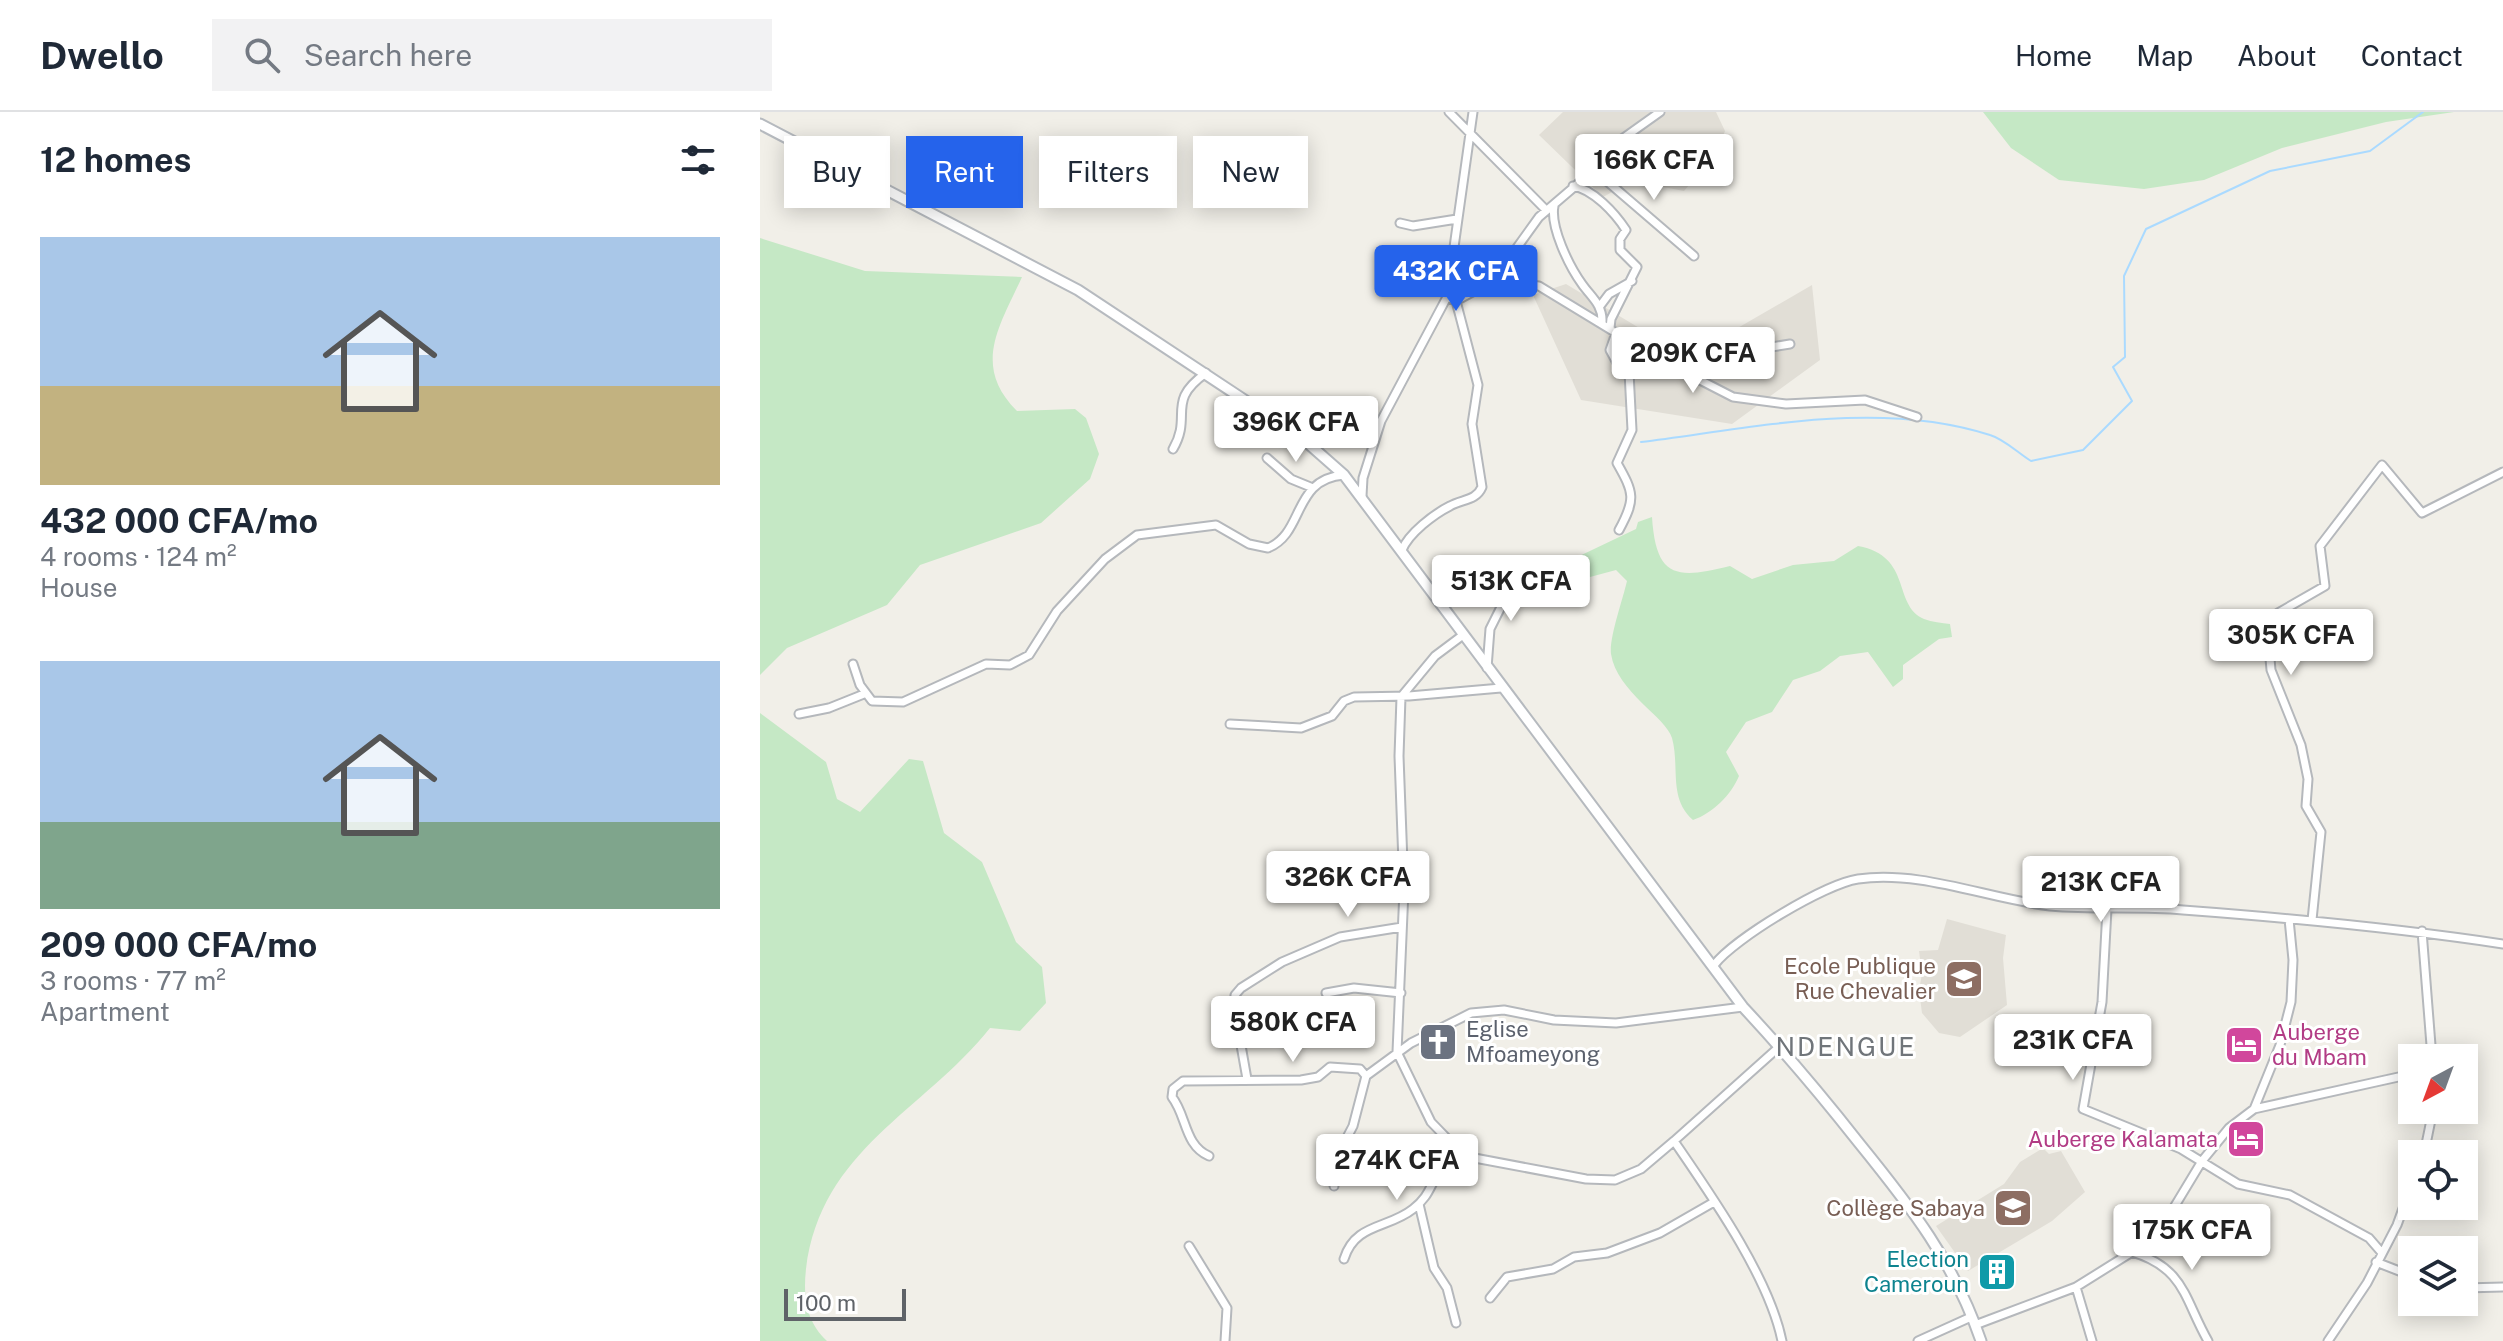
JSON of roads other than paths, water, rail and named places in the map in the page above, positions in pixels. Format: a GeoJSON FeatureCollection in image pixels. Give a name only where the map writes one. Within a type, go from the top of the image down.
{"type":"FeatureCollection","features":[{"type":"Feature","properties":{"kind":"main road"},"geometry":{"type":"LineString","coordinates":[[760,124],[1067,284],[1302,438],[1344,475],[1743,1007],[1780,1046],[1920,1219],[1951,1270],[1981,1341]]}},
{"type":"Feature","properties":{"kind":"street"},"geometry":{"type":"LineString","coordinates":[[1449,112],[1550,208],[1573,270],[1600,306],[1602,322]]}},
{"type":"Feature","properties":{"kind":"street"},"geometry":{"type":"LineString","coordinates":[[1402,550],[1419,529],[1445,508],[1474,498],[1482,487],[1472,424],[1478,385],[1452,299],[1457,219],[1473,112]]}},
{"type":"Feature","properties":{"kind":"street"},"geometry":{"type":"LineString","coordinates":[[1493,281],[1529,228],[1594,170],[1615,144],[1660,112]]}},
{"type":"Feature","properties":{"kind":"street"},"geometry":{"type":"LineString","coordinates":[[1594,170],[1694,256]]}},
{"type":"Feature","properties":{"kind":"street"},"geometry":{"type":"LineString","coordinates":[[1573,186],[1585,188],[1626,230],[1620,239],[1620,250],[1637,267],[1611,319],[1612,358],[1622,372],[1659,359]]}},
{"type":"Feature","properties":{"kind":"street"},"geometry":{"type":"LineString","coordinates":[[1400,223],[1413,226],[1457,219]]}},
{"type":"Feature","properties":{"kind":"street"},"geometry":{"type":"LineString","coordinates":[[1362,496],[1363,478],[1381,421],[1452,299],[1493,281],[1539,286],[1659,359],[1672,363],[1717,391],[1747,401],[1786,404],[1865,400],[1917,417]]}},
{"type":"Feature","properties":{"kind":"street"},"geometry":{"type":"LineString","coordinates":[[1600,306],[1609,294],[1632,281]]}},
{"type":"Feature","properties":{"kind":"street"},"geometry":{"type":"LineString","coordinates":[[1672,363],[1790,344]]}},
{"type":"Feature","properties":{"kind":"street"},"geometry":{"type":"LineString","coordinates":[[1619,530],[1632,506],[1631,488],[1617,463],[1632,430],[1629,372]]}},
{"type":"Feature","properties":{"kind":"street"},"geometry":{"type":"LineString","coordinates":[[1173,449],[1181,435],[1182,398],[1190,385],[1206,373]]}},
{"type":"Feature","properties":{"kind":"street"},"geometry":{"type":"LineString","coordinates":[[1267,458],[1291,479],[1313,488]]}},
{"type":"Feature","properties":{"kind":"street"},"geometry":{"type":"LineString","coordinates":[[2312,920],[2321,832],[2306,806],[2308,779],[2301,745],[2271,670],[2268,636],[2272,622],[2278,613],[2325,586],[2320,546],[2382,465],[2422,513],[2503,472]]}},
{"type":"Feature","properties":{"kind":"street"},"geometry":{"type":"LineString","coordinates":[[853,664],[864,694],[879,704],[903,702],[986,664],[1010,665],[1035,649],[1063,604],[1105,559],[1137,535],[1216,525],[1261,549],[1273,545],[1284,536],[1313,488],[1326,478],[1344,475]]}},
{"type":"Feature","properties":{"kind":"street"},"geometry":{"type":"LineString","coordinates":[[1488,670],[1490,629],[1518,573]]}},
{"type":"Feature","properties":{"kind":"street"},"geometry":{"type":"LineString","coordinates":[[1463,635],[1435,656],[1401,697],[1402,927],[1397,1052],[1431,1122],[1464,1156],[1586,1179],[1615,1180],[1641,1169],[1780,1046]]}},
{"type":"Feature","properties":{"kind":"street"},"geometry":{"type":"LineString","coordinates":[[1230,724],[1301,728],[1332,716],[1347,698],[1401,697],[1501,688]]}},
{"type":"Feature","properties":{"kind":"street"},"geometry":{"type":"LineString","coordinates":[[799,714],[829,708],[864,694]]}},
{"type":"Feature","properties":{"kind":"street"},"geometry":{"type":"LineString","coordinates":[[1714,965],[1795,906],[1828,888],[1856,879],[1909,881],[2042,905],[2181,909],[2312,920],[2422,931],[2503,944]]}},
{"type":"Feature","properties":{"kind":"street"},"geometry":{"type":"LineString","coordinates":[[2107,909],[2102,1002],[2083,1109],[2152,1136],[2202,1161],[2238,1184],[2290,1195],[2369,1238],[2382,1253]]}},
{"type":"Feature","properties":{"kind":"street"},"geometry":{"type":"LineString","coordinates":[[2254,1109],[2280,1045],[2291,1002],[2293,960],[2289,919]]}},
{"type":"Feature","properties":{"kind":"street"},"geometry":{"type":"LineString","coordinates":[[1247,1079],[1234,1006],[1237,992],[1282,962],[1329,941],[1402,927]]}},
{"type":"Feature","properties":{"kind":"street"},"geometry":{"type":"LineString","coordinates":[[2422,931],[2431,1044]]}},
{"type":"Feature","properties":{"kind":"street"},"geometry":{"type":"LineString","coordinates":[[1326,993],[1354,988],[1401,993]]}},
{"type":"Feature","properties":{"kind":"street"},"geometry":{"type":"LineString","coordinates":[[1334,1186],[1333,1164],[1353,1126],[1366,1076],[1397,1052],[1451,1021],[1488,1009],[1583,1024],[1650,1020],[1743,1007]]}},
{"type":"Feature","properties":{"kind":"street"},"geometry":{"type":"LineString","coordinates":[[1209,1156],[1197,1149],[1190,1138],[1183,1112],[1172,1097],[1173,1089],[1189,1078],[1196,1083],[1217,1078],[1311,1079],[1330,1067],[1360,1069],[1366,1076]]}},
{"type":"Feature","properties":{"kind":"street"},"geometry":{"type":"LineString","coordinates":[[1918,1341],[2076,1287],[2132,1252],[2170,1214],[2202,1161],[2229,1128],[2254,1109],[2398,1077]]}},
{"type":"Feature","properties":{"kind":"street"},"geometry":{"type":"LineString","coordinates":[[1674,1141],[1714,1202],[1765,1294],[1782,1341]]}},
{"type":"Feature","properties":{"kind":"street"},"geometry":{"type":"LineString","coordinates":[[1344,1259],[1356,1237],[1402,1217],[1419,1204],[1436,1172],[1464,1156]]}},
{"type":"Feature","properties":{"kind":"street"},"geometry":{"type":"LineString","coordinates":[[1490,1298],[1507,1277],[1553,1269],[1574,1257],[1607,1253],[1660,1233],[1714,1202]]}},
{"type":"Feature","properties":{"kind":"street"},"geometry":{"type":"LineString","coordinates":[[1419,1204],[1434,1268],[1447,1288],[1456,1323]]}},
{"type":"Feature","properties":{"kind":"street"},"geometry":{"type":"LineString","coordinates":[[2328,1341],[2361,1294],[2398,1216]]}},
{"type":"Feature","properties":{"kind":"street"},"geometry":{"type":"LineString","coordinates":[[1189,1246],[1227,1308],[1225,1341]]}},
{"type":"Feature","properties":{"kind":"street"},"geometry":{"type":"LineString","coordinates":[[2132,1252],[2160,1263],[2182,1284],[2208,1341]]}},
{"type":"Feature","properties":{"kind":"street"},"geometry":{"type":"LineString","coordinates":[[2376,1262],[2398,1271]]}},
{"type":"Feature","properties":{"kind":"street"},"geometry":{"type":"LineString","coordinates":[[2076,1287],[2092,1341]]}},
{"type":"Feature","properties":{"kind":"street"},"geometry":{"type":"LineString","coordinates":[[2478,1288],[2503,1287]]}},
{"type":"Feature","properties":{"kind":"waterway"},"geometry":{"type":"LineString","coordinates":[[1641,442],[1771,424],[1860,418],[1948,424],[1995,437],[2031,461],[2083,450],[2132,401],[2113,367],[2125,357],[2124,276],[2146,229],[2270,171],[2370,151],[2423,112]]}},
{"type":"Feature","properties":{"kind":"place","name":"Ecole Publique Rue Chevalier"},"geometry":{"type":"Point","coordinates":[1964,979]}},
{"type":"Feature","properties":{"kind":"place","name":"Eglise Mfoameyong"},"geometry":{"type":"Point","coordinates":[1438,1042]}},
{"type":"Feature","properties":{"kind":"place","name":"Auberge du Mbam"},"geometry":{"type":"Point","coordinates":[2244,1045]}},
{"type":"Feature","properties":{"kind":"place","name":"Auberge Kalamata"},"geometry":{"type":"Point","coordinates":[2246,1139]}},
{"type":"Feature","properties":{"kind":"place","name":"Collège Sabaya"},"geometry":{"type":"Point","coordinates":[2013,1208]}},
{"type":"Feature","properties":{"kind":"place","name":"Election Cameroun"},"geometry":{"type":"Point","coordinates":[1997,1272]}},
{"type":"Feature","properties":{"kind":"district","name":"NDENGUE"},"geometry":{"type":"Point","coordinates":[1846,1047]}}]}
